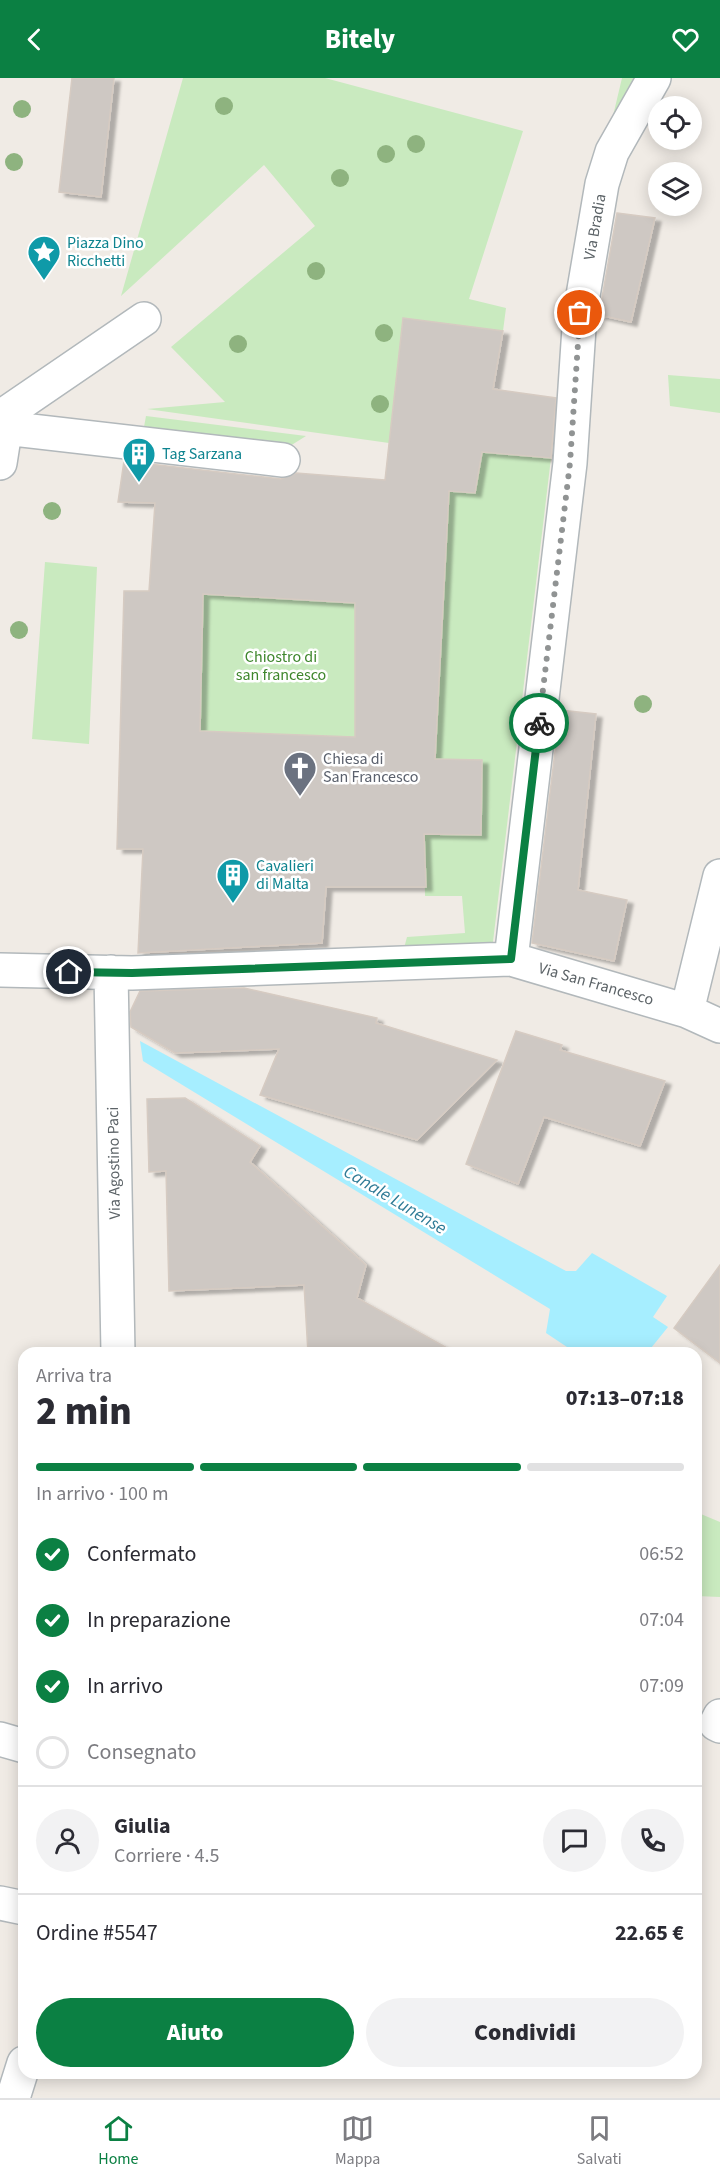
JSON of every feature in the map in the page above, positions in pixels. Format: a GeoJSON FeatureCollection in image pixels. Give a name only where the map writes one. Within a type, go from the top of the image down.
{"type":"FeatureCollection","features":[{"type":"Feature","properties":{"kind":"street","name":"Via Bradia"},"geometry":{"type":"LineString","coordinates":[[511,959],[570,463],[580,313],[602,184],[612,152],[654,78]]}},
{"type":"Feature","properties":{"kind":"street"},"geometry":{"type":"LineString","coordinates":[[0,463],[6,420],[144,319]]}},
{"type":"Feature","properties":{"kind":"street"},"geometry":{"type":"LineString","coordinates":[[6,420],[283,460]]}},
{"type":"Feature","properties":{"kind":"street"},"geometry":{"type":"LineString","coordinates":[[687,1011],[720,876]]}},
{"type":"Feature","properties":{"kind":"street","name":"Via San Francesco"},"geometry":{"type":"LineString","coordinates":[[0,970],[111,972],[511,959],[687,1011],[720,1026]]}},
{"type":"Feature","properties":{"kind":"street","name":"Via Agostino Paci"},"geometry":{"type":"LineString","coordinates":[[111,972],[118,1347]]}},
{"type":"Feature","properties":{"kind":"street"},"geometry":{"type":"LineString","coordinates":[[720,1716],[716,1724],[720,1726]]}},
{"type":"Feature","properties":{"kind":"street"},"geometry":{"type":"LineString","coordinates":[[0,1739],[18,1744]]}},
{"type":"Feature","properties":{"kind":"street"},"geometry":{"type":"LineString","coordinates":[[0,1903],[18,1907]]}},
{"type":"Feature","properties":{"kind":"street"},"geometry":{"type":"LineString","coordinates":[[13,2098],[19,2079]]}},
{"type":"Feature","properties":{"kind":"green space"},"geometry":{"type":"Polygon","coordinates":[[[183,78],[325,78],[523,131],[469,299],[506,308],[503,331],[403,318],[389,443],[147,409],[225,402],[171,347],[315,226],[264,165],[121,296],[183,78]]]}},
{"type":"Feature","properties":{"kind":"green space"},"geometry":{"type":"Polygon","coordinates":[[[622,78],[634,78],[612,120],[622,78]]]}},
{"type":"Feature","properties":{"kind":"green space"},"geometry":{"type":"Polygon","coordinates":[[[668,375],[720,379],[720,413],[670,406],[668,375]]]}},
{"type":"Feature","properties":{"kind":"green space"},"geometry":{"type":"Polygon","coordinates":[[[146,416],[306,436],[282,451],[142,438],[146,416]]]}},
{"type":"Feature","properties":{"kind":"green space"},"geometry":{"type":"Polygon","coordinates":[[[482,452],[551,458],[492,950],[403,952],[407,937],[465,933],[462,896],[425,896],[424,834],[481,835],[482,761],[421,758],[449,491],[474,493],[482,452]]]}},
{"type":"Feature","properties":{"kind":"green space"},"geometry":{"type":"Polygon","coordinates":[[[45,562],[97,567],[89,744],[32,739],[45,562]]]}},
{"type":"Feature","properties":{"kind":"green space","name":"Chiostro di san francesco"},"geometry":{"type":"Polygon","coordinates":[[[203,594],[355,603],[355,737],[200,731],[203,594]]]}},
{"type":"Feature","properties":{"kind":"green space"},"geometry":{"type":"Polygon","coordinates":[[[702,1514],[720,1522],[720,1597],[702,1596],[702,1514]]]}},
{"type":"Feature","properties":{"kind":"water","name":"Canale Lunense"},"geometry":{"type":"Polygon","coordinates":[[[140,1041],[566,1271],[576,1271],[592,1253],[667,1296],[653,1317],[668,1327],[652,1347],[567,1347],[546,1333],[550,1309],[143,1061],[140,1041]]]}},
{"type":"Feature","properties":{"kind":"building"},"geometry":{"type":"Polygon","coordinates":[[[72,78],[114,78],[101,197],[59,192],[72,78]]]}},
{"type":"Feature","properties":{"kind":"building"},"geometry":{"type":"Polygon","coordinates":[[[617,213],[655,218],[631,322],[599,315],[617,213]]]}},
{"type":"Feature","properties":{"kind":"building"},"geometry":{"type":"Polygon","coordinates":[[[403,318],[503,331],[493,389],[556,398],[551,458],[482,452],[475,493],[449,491],[435,759],[482,760],[481,835],[424,834],[426,887],[326,887],[322,943],[138,953],[143,849],[117,849],[124,591],[149,591],[155,503],[118,502],[124,461],[281,479],[296,473],[385,480],[403,318]],[[203,594],[200,731],[355,737],[355,603],[203,594]]]}},
{"type":"Feature","properties":{"kind":"building"},"geometry":{"type":"Polygon","coordinates":[[[560,710],[596,714],[578,890],[627,900],[614,961],[532,943],[560,710]]]}},
{"type":"Feature","properties":{"kind":"building"},"geometry":{"type":"Polygon","coordinates":[[[244,988],[377,1018],[376,1023],[497,1060],[417,1140],[260,1095],[279,1049],[175,1053],[131,1027],[130,1012],[140,991],[244,988]]]}},
{"type":"Feature","properties":{"kind":"building"},"geometry":{"type":"Polygon","coordinates":[[[516,1031],[562,1045],[560,1050],[665,1081],[640,1146],[544,1117],[518,1184],[466,1164],[516,1031]]]}},
{"type":"Feature","properties":{"kind":"building"},"geometry":{"type":"Polygon","coordinates":[[[185,1098],[260,1146],[250,1162],[366,1265],[357,1298],[445,1347],[308,1347],[304,1285],[169,1291],[166,1171],[149,1172],[147,1099],[185,1098]]]}},
{"type":"Feature","properties":{"kind":"building"},"geometry":{"type":"Polygon","coordinates":[[[720,1265],[720,1363],[702,1347],[674,1328],[720,1265]]]}},
{"type":"Feature","properties":{"kind":"way so far"},"geometry":{"type":"LineString","coordinates":[[539,723],[570,463],[580,313]]}},
{"type":"Feature","properties":{"kind":"place","name":"Piazza Dino Ricchetti"},"geometry":{"type":"Point","coordinates":[44,281]}},
{"type":"Feature","properties":{"kind":"place","name":"Tag Sarzana"},"geometry":{"type":"Point","coordinates":[139,483]}},
{"type":"Feature","properties":{"kind":"place","name":"Chiesa di San Francesco"},"geometry":{"type":"Point","coordinates":[300,797]}},
{"type":"Feature","properties":{"kind":"place","name":"Cavalieri di Malta"},"geometry":{"type":"Point","coordinates":[233,904]}},
{"type":"Feature","properties":{"kind":"route"},"geometry":{"type":"LineString","coordinates":[[69,972],[132,973],[511,959],[539,723]]}}]}
